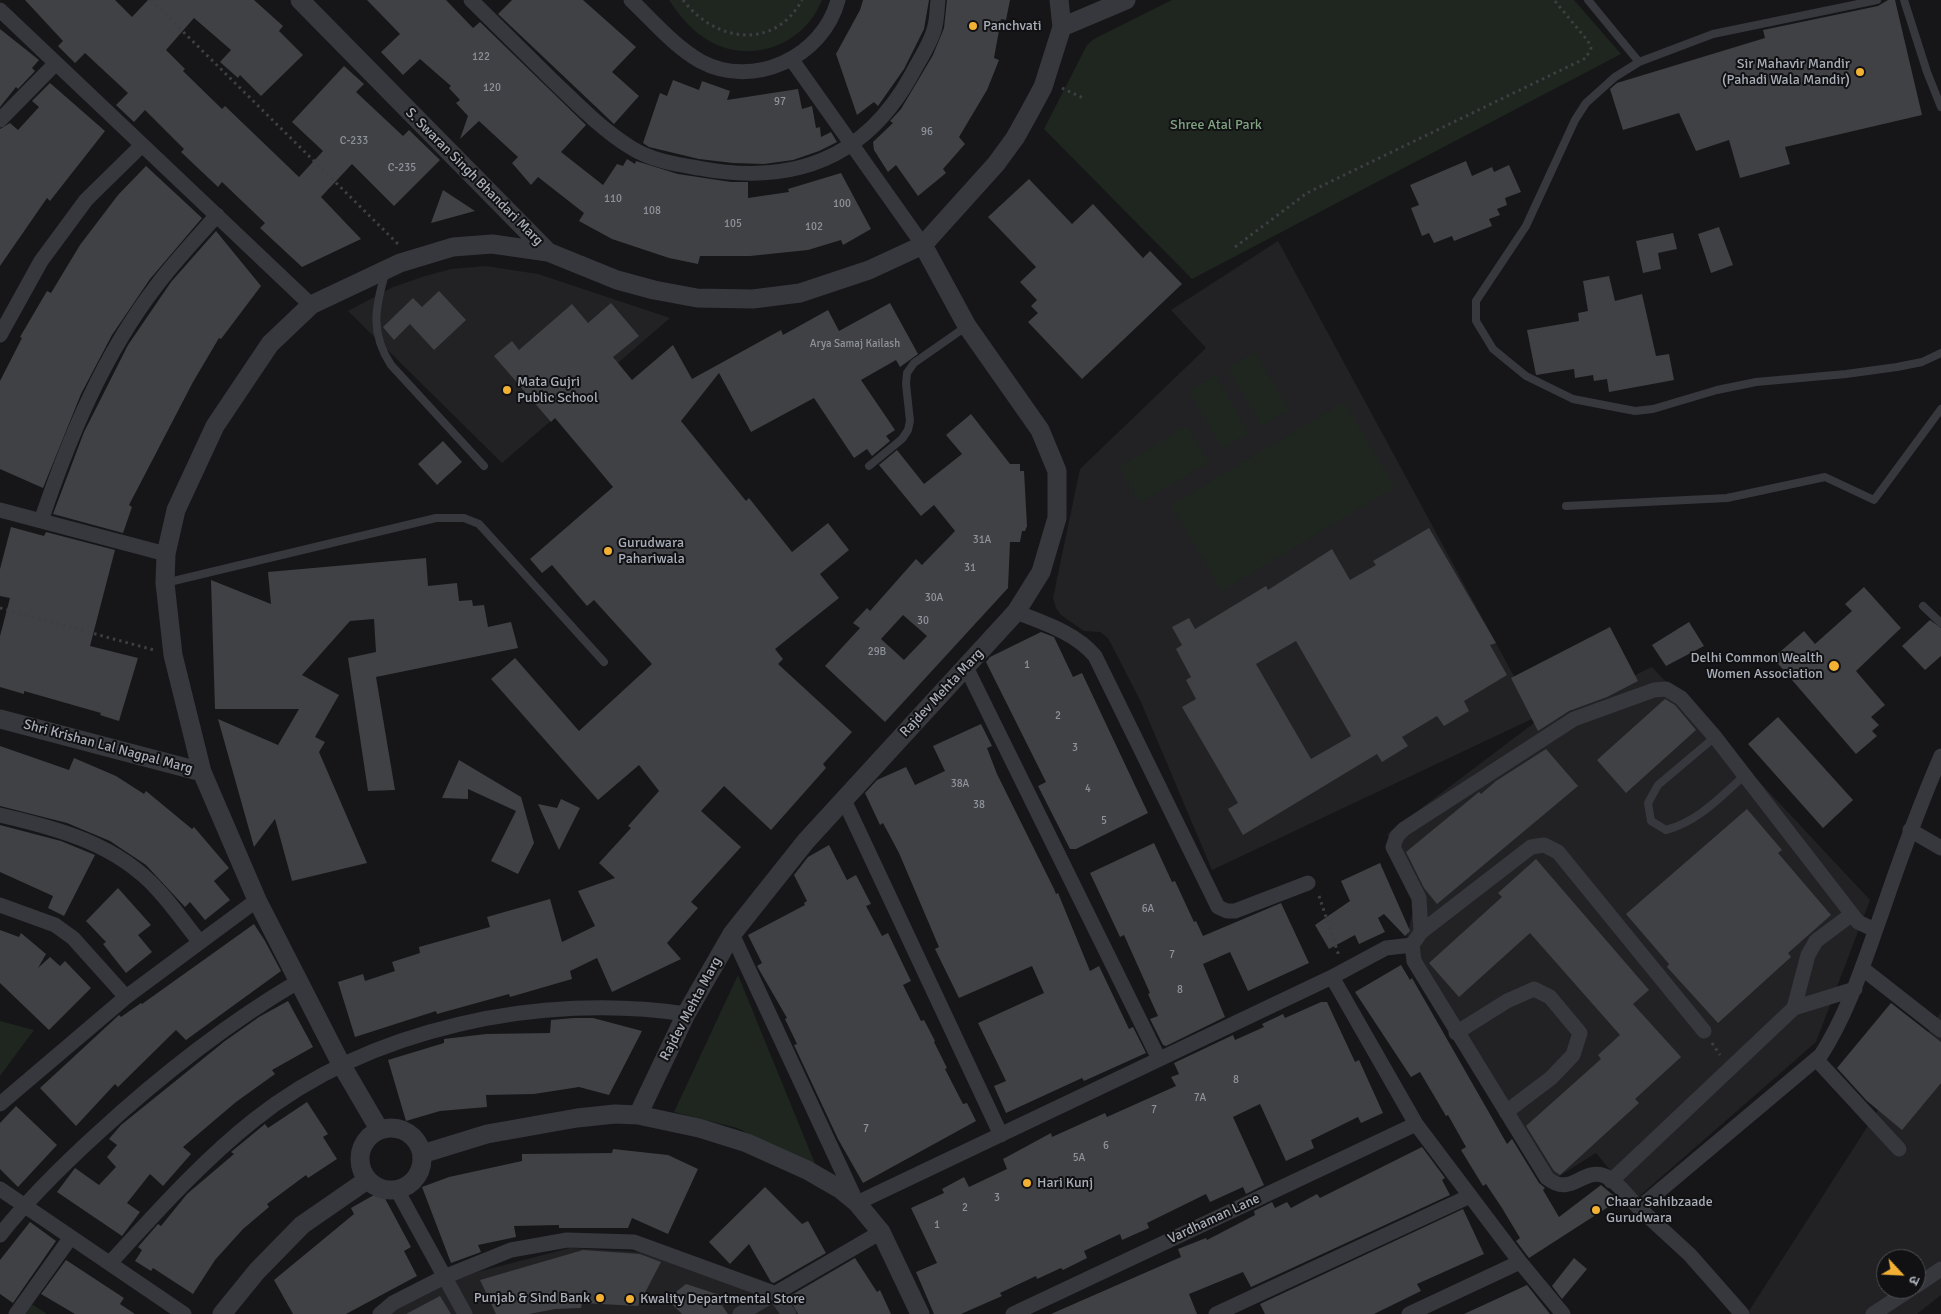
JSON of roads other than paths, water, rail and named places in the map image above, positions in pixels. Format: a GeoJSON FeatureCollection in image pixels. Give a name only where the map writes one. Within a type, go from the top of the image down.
{"type":"FeatureCollection","features":[{"type":"Feature","properties":{"kind":"street"},"geometry":{"type":"LineString","coordinates":[[471,0],[587,114],[630,147],[662,162],[718,172],[760,172],[802,167],[824,161],[852,146],[874,126],[899,96],[935,28],[938,0]]}},
{"type":"Feature","properties":{"kind":"street"},"geometry":{"type":"LineString","coordinates":[[635,1],[680,47],[702,62],[725,70],[749,73],[772,68],[792,60],[818,38],[828,24],[838,0]]}},
{"type":"Feature","properties":{"kind":"street","name":"S. Swaran Singh Bhandari Marg"},"geometry":{"type":"LineString","coordinates":[[305,2],[548,252],[617,280],[654,290],[697,298],[753,299],[800,293],[869,270],[923,245],[974,190],[1015,138],[1043,86],[1062,27],[1059,0]]}},
{"type":"Feature","properties":{"kind":"street"},"geometry":{"type":"LineString","coordinates":[[1062,27],[1126,0]]}},
{"type":"Feature","properties":{"kind":"street"},"geometry":{"type":"LineString","coordinates":[[0,10],[311,305]]}},
{"type":"Feature","properties":{"kind":"street"},"geometry":{"type":"LineString","coordinates":[[792,60],[923,245]]}},
{"type":"Feature","properties":{"kind":"street"},"geometry":{"type":"LineString","coordinates":[[0,120],[56,63]]}},
{"type":"Feature","properties":{"kind":"street"},"geometry":{"type":"LineString","coordinates":[[0,335],[41,262],[86,200],[142,144]]}},
{"type":"Feature","properties":{"kind":"street"},"geometry":{"type":"LineString","coordinates":[[40,521],[64,454],[88,401],[128,327],[157,285],[216,215]]}},
{"type":"Feature","properties":{"kind":"street","name":"Shri Krishan Lal Nagpal Marg"},"geometry":{"type":"LineString","coordinates":[[0,719],[202,772],[172,655],[165,583],[166,554],[176,510],[214,426],[270,344],[311,305],[387,269],[453,247],[492,244],[548,252]]}},
{"type":"Feature","properties":{"kind":"street","name":"Rajdev Mehta Marg"},"geometry":{"type":"LineString","coordinates":[[638,1115],[686,1014],[732,934],[767,888],[844,800],[1016,612],[1041,572],[1057,518],[1057,471],[1040,430],[967,326],[923,245]]}},
{"type":"Feature","properties":{"kind":"street"},"geometry":{"type":"LineString","coordinates":[[0,510],[166,554]]}},
{"type":"Feature","properties":{"kind":"street"},"geometry":{"type":"LineString","coordinates":[[1016,612],[1068,634],[1088,647],[1095,656],[1218,907],[1227,911],[1235,911],[1308,883]]}},
{"type":"Feature","properties":{"kind":"street"},"geometry":{"type":"LineString","coordinates":[[966,667],[1159,1059]]}},
{"type":"Feature","properties":{"kind":"street"},"geometry":{"type":"LineString","coordinates":[[1421,932],[1419,898],[1393,847],[1397,836],[1404,829],[1574,718],[1654,690],[1666,689],[1681,698],[1715,738],[1858,922],[1875,930]]}},
{"type":"Feature","properties":{"kind":"street"},"geometry":{"type":"LineString","coordinates":[[1639,1208],[1816,1059],[1839,1028],[1863,969],[1910,830],[1940,763]]}},
{"type":"Feature","properties":{"kind":"street"},"geometry":{"type":"LineString","coordinates":[[202,772],[257,900],[341,1064],[379,1129]]}},
{"type":"Feature","properties":{"kind":"street"},"geometry":{"type":"LineString","coordinates":[[844,800],[1001,1135]]}},
{"type":"Feature","properties":{"kind":"street"},"geometry":{"type":"LineString","coordinates":[[0,815],[66,832],[92,842],[117,857],[157,889],[199,941]]}},
{"type":"Feature","properties":{"kind":"street"},"geometry":{"type":"LineString","coordinates":[[1910,830],[1941,848]]}},
{"type":"Feature","properties":{"kind":"street"},"geometry":{"type":"LineString","coordinates":[[1704,1031],[1558,852],[1544,845],[1531,847],[1421,932],[1412,945],[1414,961],[1547,1178],[1555,1184],[1568,1186],[1592,1174],[1605,1176],[1690,1255],[1742,1314]]}},
{"type":"Feature","properties":{"kind":"street"},"geometry":{"type":"LineString","coordinates":[[0,1104],[126,997],[199,941],[257,900]]}},
{"type":"Feature","properties":{"kind":"street"},"geometry":{"type":"LineString","coordinates":[[0,905],[55,925],[74,938],[126,997]]}},
{"type":"Feature","properties":{"kind":"street"},"geometry":{"type":"LineString","coordinates":[[1794,1008],[1808,955],[1816,941],[1852,914]]}},
{"type":"Feature","properties":{"kind":"street"},"geometry":{"type":"LineString","coordinates":[[732,934],[857,1203]]}},
{"type":"Feature","properties":{"kind":"street"},"geometry":{"type":"LineString","coordinates":[[857,1203],[1338,974],[1386,948],[1412,945]]}},
{"type":"Feature","properties":{"kind":"street"},"geometry":{"type":"LineString","coordinates":[[1863,969],[1941,1030]]}},
{"type":"Feature","properties":{"kind":"street"},"geometry":{"type":"LineString","coordinates":[[1338,974],[1416,1124],[1520,1262],[1564,1314]]}},
{"type":"Feature","properties":{"kind":"street"},"geometry":{"type":"LineString","coordinates":[[0,1235],[23,1205],[138,1096],[210,1040],[299,982]]}},
{"type":"Feature","properties":{"kind":"street"},"geometry":{"type":"LineString","coordinates":[[1456,1032],[1507,1001],[1534,989],[1550,996],[1580,1033],[1573,1055],[1551,1078],[1506,1112]]}},
{"type":"Feature","properties":{"kind":"street"},"geometry":{"type":"LineString","coordinates":[[1611,1181],[1729,1067],[1794,1008],[1855,989]]}},
{"type":"Feature","properties":{"kind":"street"},"geometry":{"type":"LineString","coordinates":[[110,1263],[174,1193],[254,1120],[341,1064],[390,1044],[434,1031],[516,1013],[595,1006],[686,1014]]}},
{"type":"Feature","properties":{"kind":"street"},"geometry":{"type":"LineString","coordinates":[[1816,1059],[1899,1149]]}},
{"type":"Feature","properties":{"kind":"street"},"geometry":{"type":"LineString","coordinates":[[422,1154],[496,1132],[576,1118],[638,1115],[699,1128],[776,1154],[840,1189],[857,1203],[881,1232],[920,1314]]}},
{"type":"Feature","properties":{"kind":"street","name":"Vardhaman Lane"},"geometry":{"type":"LineString","coordinates":[[1013,1314],[1416,1124]]}},
{"type":"Feature","properties":{"kind":"street"},"geometry":{"type":"LineString","coordinates":[[393,1127],[406,1131],[417,1141],[422,1154],[422,1166],[417,1177],[408,1185],[397,1190],[381,1189],[367,1180],[360,1166],[360,1151],[367,1138],[379,1129],[393,1127]]}},
{"type":"Feature","properties":{"kind":"street"},"geometry":{"type":"LineString","coordinates":[[222,1314],[257,1271],[302,1226],[367,1180]]}},
{"type":"Feature","properties":{"kind":"street"},"geometry":{"type":"LineString","coordinates":[[0,1189],[184,1314]]}},
{"type":"Feature","properties":{"kind":"street"},"geometry":{"type":"LineString","coordinates":[[397,1190],[465,1314]]}},
{"type":"Feature","properties":{"kind":"street"},"geometry":{"type":"LineString","coordinates":[[1216,1314],[1470,1196]]}},
{"type":"Feature","properties":{"kind":"street"},"geometry":{"type":"LineString","coordinates":[[740,1314],[881,1232]]}},
{"type":"Feature","properties":{"kind":"street"},"geometry":{"type":"LineString","coordinates":[[16,1314],[71,1237]]}},
{"type":"Feature","properties":{"kind":"street"},"geometry":{"type":"LineString","coordinates":[[380,1314],[393,1303],[444,1277],[511,1250],[558,1242],[634,1242],[774,1293],[789,1314]]}},
{"type":"Feature","properties":{"kind":"street"},"geometry":{"type":"LineString","coordinates":[[1409,1314],[1520,1262]]}},
{"type":"Feature","properties":{"kind":"street"},"geometry":{"type":"LineString","coordinates":[[1926,1279],[1941,1269]]}},
{"type":"Feature","properties":{"kind":"street"},"geometry":{"type":"LineString","coordinates":[[1873,1314],[1896,1299]]}},
{"type":"Feature","properties":{"kind":"lane"},"geometry":{"type":"LineString","coordinates":[[1588,0],[1639,62]]}},
{"type":"Feature","properties":{"kind":"lane"},"geometry":{"type":"LineString","coordinates":[[1877,0],[1713,34],[1639,62],[1615,77],[1586,103],[1575,120],[1526,226],[1476,302],[1476,321],[1492,349],[1526,376],[1548,389],[1573,398],[1635,411],[1653,409],[1717,390],[1756,382],[1846,374],[1897,367],[1922,362],[1941,353]]}},
{"type":"Feature","properties":{"kind":"lane"},"geometry":{"type":"LineString","coordinates":[[1904,0],[1927,72],[1941,107]]}},
{"type":"Feature","properties":{"kind":"lane"},"geometry":{"type":"LineString","coordinates":[[387,269],[378,297],[376,315],[377,338],[382,352],[391,365],[484,466]]}},
{"type":"Feature","properties":{"kind":"lane"},"geometry":{"type":"LineString","coordinates":[[869,466],[902,439],[908,430],[906,384],[907,373],[914,363],[967,326]]}},
{"type":"Feature","properties":{"kind":"lane"},"geometry":{"type":"LineString","coordinates":[[1566,506],[1727,498],[1825,477],[1874,500],[1941,409]]}},
{"type":"Feature","properties":{"kind":"lane"},"geometry":{"type":"LineString","coordinates":[[165,583],[436,518],[464,518],[479,524],[604,662]]}},
{"type":"Feature","properties":{"kind":"lane"},"geometry":{"type":"LineString","coordinates":[[1923,606],[1941,622]]}},
{"type":"Feature","properties":{"kind":"lane"},"geometry":{"type":"LineString","coordinates":[[1715,738],[1658,785],[1648,803],[1651,821],[1666,830],[1681,826],[1699,816],[1744,776]]}},
{"type":"Feature","properties":{"kind":"place","name":"Panchvati"},"geometry":{"type":"Point","coordinates":[973,26]}},
{"type":"Feature","properties":{"kind":"place","name":"Sir Mahavir Mandir (Pahadi Wala Mandir)"},"geometry":{"type":"Point","coordinates":[1860,72]}},
{"type":"Feature","properties":{"kind":"place","name":"Mata Gujri Public School"},"geometry":{"type":"Point","coordinates":[507,390]}},
{"type":"Feature","properties":{"kind":"place","name":"Gurudwara Pahariwala"},"geometry":{"type":"Point","coordinates":[608,551]}},
{"type":"Feature","properties":{"kind":"place","name":"Delhi Common Wealth Women Association"},"geometry":{"type":"Point","coordinates":[1834,666]}},
{"type":"Feature","properties":{"kind":"place","name":"Hari Kunj"},"geometry":{"type":"Point","coordinates":[1027,1183]}},
{"type":"Feature","properties":{"kind":"place","name":"Chaar Sahibzaade Gurudwara"},"geometry":{"type":"Point","coordinates":[1596,1210]}},
{"type":"Feature","properties":{"kind":"place","name":"Punjab & Sind Bank"},"geometry":{"type":"Point","coordinates":[600,1298]}},
{"type":"Feature","properties":{"kind":"place","name":"Kwality Departmental Store"},"geometry":{"type":"Point","coordinates":[630,1299]}},
{"type":"Feature","properties":{"kind":"park label","name":"Shree Atal Park"},"geometry":{"type":"Point","coordinates":[1216,125]}}]}
